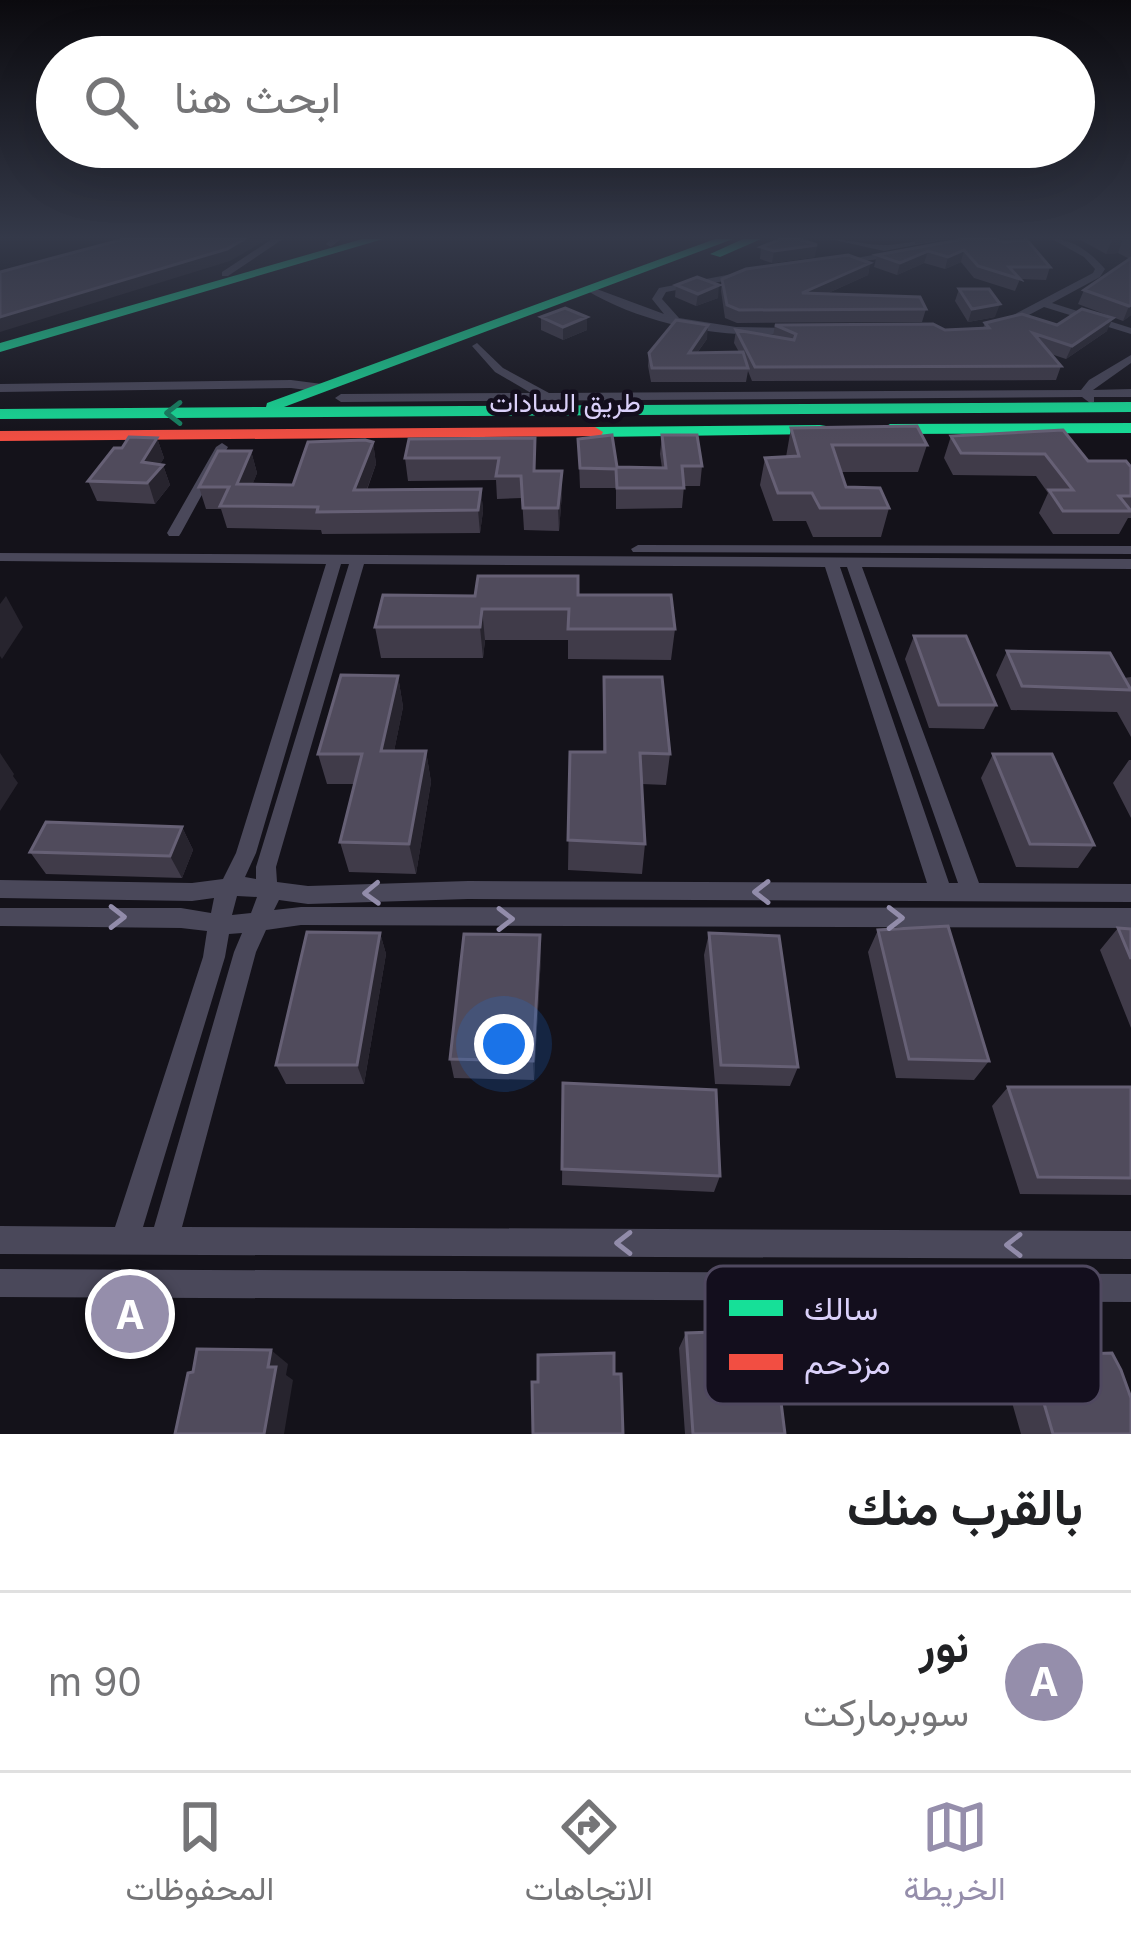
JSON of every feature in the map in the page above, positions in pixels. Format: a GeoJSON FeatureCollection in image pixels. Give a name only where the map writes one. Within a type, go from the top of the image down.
{"type":"FeatureCollection","features":[{"type":"Feature","properties":{"kind":"street"},"geometry":{"type":"LineString","coordinates":[[84,319],[125,306]]}},
{"type":"Feature","properties":{"kind":"street"},"geometry":{"type":"LineString","coordinates":[[0,338],[132,306]]}},
{"type":"Feature","properties":{"kind":"street"},"geometry":{"type":"LineString","coordinates":[[330,416],[569,306]]}},
{"type":"Feature","properties":{"kind":"street"},"geometry":{"type":"LineString","coordinates":[[26,435],[46,447],[222,447],[330,416],[570,306]]}},
{"type":"Feature","properties":{"kind":"street"},"geometry":{"type":"LineString","coordinates":[[631,306],[678,324],[722,331],[816,332]]}},
{"type":"Feature","properties":{"kind":"street"},"geometry":{"type":"LineString","coordinates":[[663,306],[678,324]]}},
{"type":"Feature","properties":{"kind":"street"},"geometry":{"type":"LineString","coordinates":[[999,326],[1041,306]]}},
{"type":"Feature","properties":{"kind":"street"},"geometry":{"type":"LineString","coordinates":[[1051,306],[1131,331]]}},
{"type":"Feature","properties":{"kind":"street"},"geometry":{"type":"LineString","coordinates":[[0,348],[44,330]]}},
{"type":"Feature","properties":{"kind":"street"},"geometry":{"type":"LineString","coordinates":[[477,346],[499,370],[549,398]]}},
{"type":"Feature","properties":{"kind":"street"},"geometry":{"type":"LineString","coordinates":[[1090,400],[1093,382],[1131,358]]}},
{"type":"Feature","properties":{"kind":"street"},"geometry":{"type":"LineString","coordinates":[[0,388],[300,384],[330,416],[861,442],[1131,441]]}},
{"type":"Feature","properties":{"kind":"street"},"geometry":{"type":"LineString","coordinates":[[330,416],[549,398],[1090,400],[1131,393]]}},
{"type":"Feature","properties":{"kind":"street","name":"طريق السادات"},"geometry":{"type":"LineString","coordinates":[[0,414],[256,412],[627,421],[1090,400],[1131,406]]}},
{"type":"Feature","properties":{"kind":"street","name":"طريق السادات"},"geometry":{"type":"LineString","coordinates":[[0,436],[330,416]]}},
{"type":"Feature","properties":{"kind":"street","name":"طريق السادات"},"geometry":{"type":"LineString","coordinates":[[682,420],[1131,428]]}},
{"type":"Feature","properties":{"kind":"street"},"geometry":{"type":"LineString","coordinates":[[174,532],[222,447]]}},
{"type":"Feature","properties":{"kind":"street"},"geometry":{"type":"LineString","coordinates":[[0,545],[346,560],[417,555]]}},
{"type":"Feature","properties":{"kind":"street"},"geometry":{"type":"LineString","coordinates":[[0,557],[918,556],[1131,550]]}},
{"type":"Feature","properties":{"kind":"street"},"geometry":{"type":"LineString","coordinates":[[762,556],[831,563],[918,556],[1131,564]]}},
{"type":"Feature","properties":{"kind":"street"},"geometry":{"type":"LineString","coordinates":[[125,1240],[214,957],[228,888],[245,854],[346,560]]}},
{"type":"Feature","properties":{"kind":"street"},"geometry":{"type":"LineString","coordinates":[[164,1240],[245,952],[260,923],[269,856],[346,560]]}},
{"type":"Feature","properties":{"kind":"street"},"geometry":{"type":"LineString","coordinates":[[831,563],[941,892]]}},
{"type":"Feature","properties":{"kind":"street"},"geometry":{"type":"LineString","coordinates":[[853,563],[972,892]]}},
{"type":"Feature","properties":{"kind":"street"},"geometry":{"type":"LineString","coordinates":[[0,890],[192,892],[228,888],[308,895],[468,890],[1131,893]]}},
{"type":"Feature","properties":{"kind":"street"},"geometry":{"type":"LineString","coordinates":[[0,916],[181,918],[219,924],[301,916],[1131,918]]}},
{"type":"Feature","properties":{"kind":"street"},"geometry":{"type":"LineString","coordinates":[[0,1240],[1129,1249]]}},
{"type":"Feature","properties":{"kind":"street"},"geometry":{"type":"LineString","coordinates":[[0,1283],[705,1286]]}},
{"type":"Feature","properties":{"kind":"street"},"geometry":{"type":"LineString","coordinates":[[1101,1288],[1131,1288]]}},
{"type":"Feature","properties":{"kind":"building"},"geometry":{"type":"Polygon","coordinates":[[[0,306],[37,306],[0,317],[0,306]]]}},
{"type":"Feature","properties":{"kind":"building"},"geometry":{"type":"Polygon","coordinates":[[[729,306],[926,309],[739,310],[729,306]]]}},
{"type":"Feature","properties":{"kind":"building"},"geometry":{"type":"Polygon","coordinates":[[[565,308],[587,317],[563,327],[541,317],[565,308]]]}},
{"type":"Feature","properties":{"kind":"building"},"geometry":{"type":"Polygon","coordinates":[[[1082,309],[1113,318],[1072,346],[1033,333],[1061,366],[755,367],[736,330],[794,340],[796,334],[775,325],[933,324],[945,330],[989,328],[985,323],[1022,314],[1057,325],[1082,309]]]}},
{"type":"Feature","properties":{"kind":"building"},"geometry":{"type":"Polygon","coordinates":[[[676,320],[708,325],[689,353],[743,352],[748,368],[652,368],[649,353],[676,320]]]}},
{"type":"Feature","properties":{"kind":"building"},"geometry":{"type":"Polygon","coordinates":[[[917,426],[927,445],[832,445],[846,487],[880,488],[889,508],[820,508],[812,493],[778,493],[765,458],[799,456],[791,428],[917,426]]]}},
{"type":"Feature","properties":{"kind":"building"},"geometry":{"type":"Polygon","coordinates":[[[1063,430],[1088,461],[1126,461],[1131,467],[1131,496],[1119,496],[1131,511],[1063,511],[1049,490],[1073,490],[1045,454],[961,453],[951,436],[1063,430]]]}},
{"type":"Feature","properties":{"kind":"building"},"geometry":{"type":"Polygon","coordinates":[[[612,435],[617,467],[666,468],[662,435],[697,435],[702,466],[682,466],[684,488],[617,488],[616,469],[580,468],[578,439],[612,435]]]}},
{"type":"Feature","properties":{"kind":"building"},"geometry":{"type":"Polygon","coordinates":[[[129,437],[157,438],[142,462],[163,465],[147,483],[88,481],[114,448],[122,448],[129,437]]]}},
{"type":"Feature","properties":{"kind":"building"},"geometry":{"type":"Polygon","coordinates":[[[535,438],[534,471],[562,471],[558,508],[523,508],[521,476],[496,476],[499,458],[405,458],[409,439],[535,438]]]}},
{"type":"Feature","properties":{"kind":"building"},"geometry":{"type":"Polygon","coordinates":[[[308,442],[373,442],[354,490],[481,489],[478,510],[317,512],[318,507],[220,506],[229,487],[199,487],[218,451],[251,451],[237,484],[293,485],[308,442]]]}},
{"type":"Feature","properties":{"kind":"building"},"geometry":{"type":"Polygon","coordinates":[[[478,576],[578,576],[578,595],[671,595],[675,629],[568,629],[569,609],[482,609],[480,627],[375,627],[383,595],[475,596],[478,576]]]}},
{"type":"Feature","properties":{"kind":"building"},"geometry":{"type":"Polygon","coordinates":[[[914,636],[966,636],[996,705],[939,705],[914,636]]]}},
{"type":"Feature","properties":{"kind":"building"},"geometry":{"type":"Polygon","coordinates":[[[1007,651],[1110,653],[1131,690],[1022,686],[1007,651]]]}},
{"type":"Feature","properties":{"kind":"building"},"geometry":{"type":"Polygon","coordinates":[[[341,675],[398,676],[381,751],[426,751],[409,844],[340,842],[362,754],[318,754],[341,675]]]}},
{"type":"Feature","properties":{"kind":"building"},"geometry":{"type":"Polygon","coordinates":[[[604,677],[662,677],[670,754],[640,753],[645,844],[568,840],[570,752],[605,752],[604,677]]]}},
{"type":"Feature","properties":{"kind":"building"},"geometry":{"type":"Polygon","coordinates":[[[993,754],[1052,754],[1094,845],[1030,844],[993,754]]]}},
{"type":"Feature","properties":{"kind":"building"},"geometry":{"type":"Polygon","coordinates":[[[46,822],[182,827],[170,856],[30,852],[46,822]]]}},
{"type":"Feature","properties":{"kind":"building"},"geometry":{"type":"Polygon","coordinates":[[[948,926],[989,1061],[909,1059],[878,930],[948,926]]]}},
{"type":"Feature","properties":{"kind":"building"},"geometry":{"type":"Polygon","coordinates":[[[1118,928],[1131,929],[1131,959],[1118,928]]]}},
{"type":"Feature","properties":{"kind":"building"},"geometry":{"type":"Polygon","coordinates":[[[307,932],[380,933],[357,1065],[276,1065],[307,932]]]}},
{"type":"Feature","properties":{"kind":"building"},"geometry":{"type":"Polygon","coordinates":[[[709,933],[779,936],[798,1067],[721,1065],[709,933]]]}},
{"type":"Feature","properties":{"kind":"building"},"geometry":{"type":"Polygon","coordinates":[[[464,934],[540,935],[533,1061],[450,1059],[464,934]]]}},
{"type":"Feature","properties":{"kind":"building"},"geometry":{"type":"Polygon","coordinates":[[[563,1083],[716,1090],[720,1176],[562,1169],[563,1083]]]}},
{"type":"Feature","properties":{"kind":"building"},"geometry":{"type":"Polygon","coordinates":[[[1008,1087],[1131,1087],[1131,1178],[1038,1177],[1008,1087]]]}},
{"type":"Feature","properties":{"kind":"building"},"geometry":{"type":"Polygon","coordinates":[[[705,1332],[705,1404],[781,1404],[785,1434],[693,1434],[686,1333],[705,1332]]]}},
{"type":"Feature","properties":{"kind":"building"},"geometry":{"type":"Polygon","coordinates":[[[197,1349],[271,1350],[268,1367],[276,1367],[264,1434],[175,1434],[197,1349]]]}},
{"type":"Feature","properties":{"kind":"building"},"geometry":{"type":"Polygon","coordinates":[[[614,1353],[614,1374],[621,1374],[623,1434],[533,1434],[532,1382],[538,1382],[538,1355],[614,1353]]]}},
{"type":"Feature","properties":{"kind":"building"},"geometry":{"type":"Polygon","coordinates":[[[1101,1353],[1112,1353],[1131,1398],[1131,1434],[1053,1434],[1044,1404],[1101,1404],[1101,1353]]]}},
{"type":"Feature","properties":{"kind":"traffic: fast"},"geometry":{"type":"LineString","coordinates":[[0,348],[146,306]]}},
{"type":"Feature","properties":{"kind":"traffic: fast"},"geometry":{"type":"LineString","coordinates":[[273,406],[545,306]]}},
{"type":"Feature","properties":{"kind":"traffic: fast"},"geometry":{"type":"LineString","coordinates":[[0,414],[1131,407]]}},
{"type":"Feature","properties":{"kind":"traffic: fast"},"geometry":{"type":"LineString","coordinates":[[890,429],[1131,428]]}},
{"type":"Feature","properties":{"kind":"traffic: fast"},"geometry":{"type":"LineString","coordinates":[[595,432],[820,430]]}},
{"type":"Feature","properties":{"kind":"traffic: jam"},"geometry":{"type":"LineString","coordinates":[[0,436],[595,432]]}},
{"type":"Feature","properties":{"kind":"place","name":"نور"},"geometry":{"type":"Point","coordinates":[130,1314]}}]}
